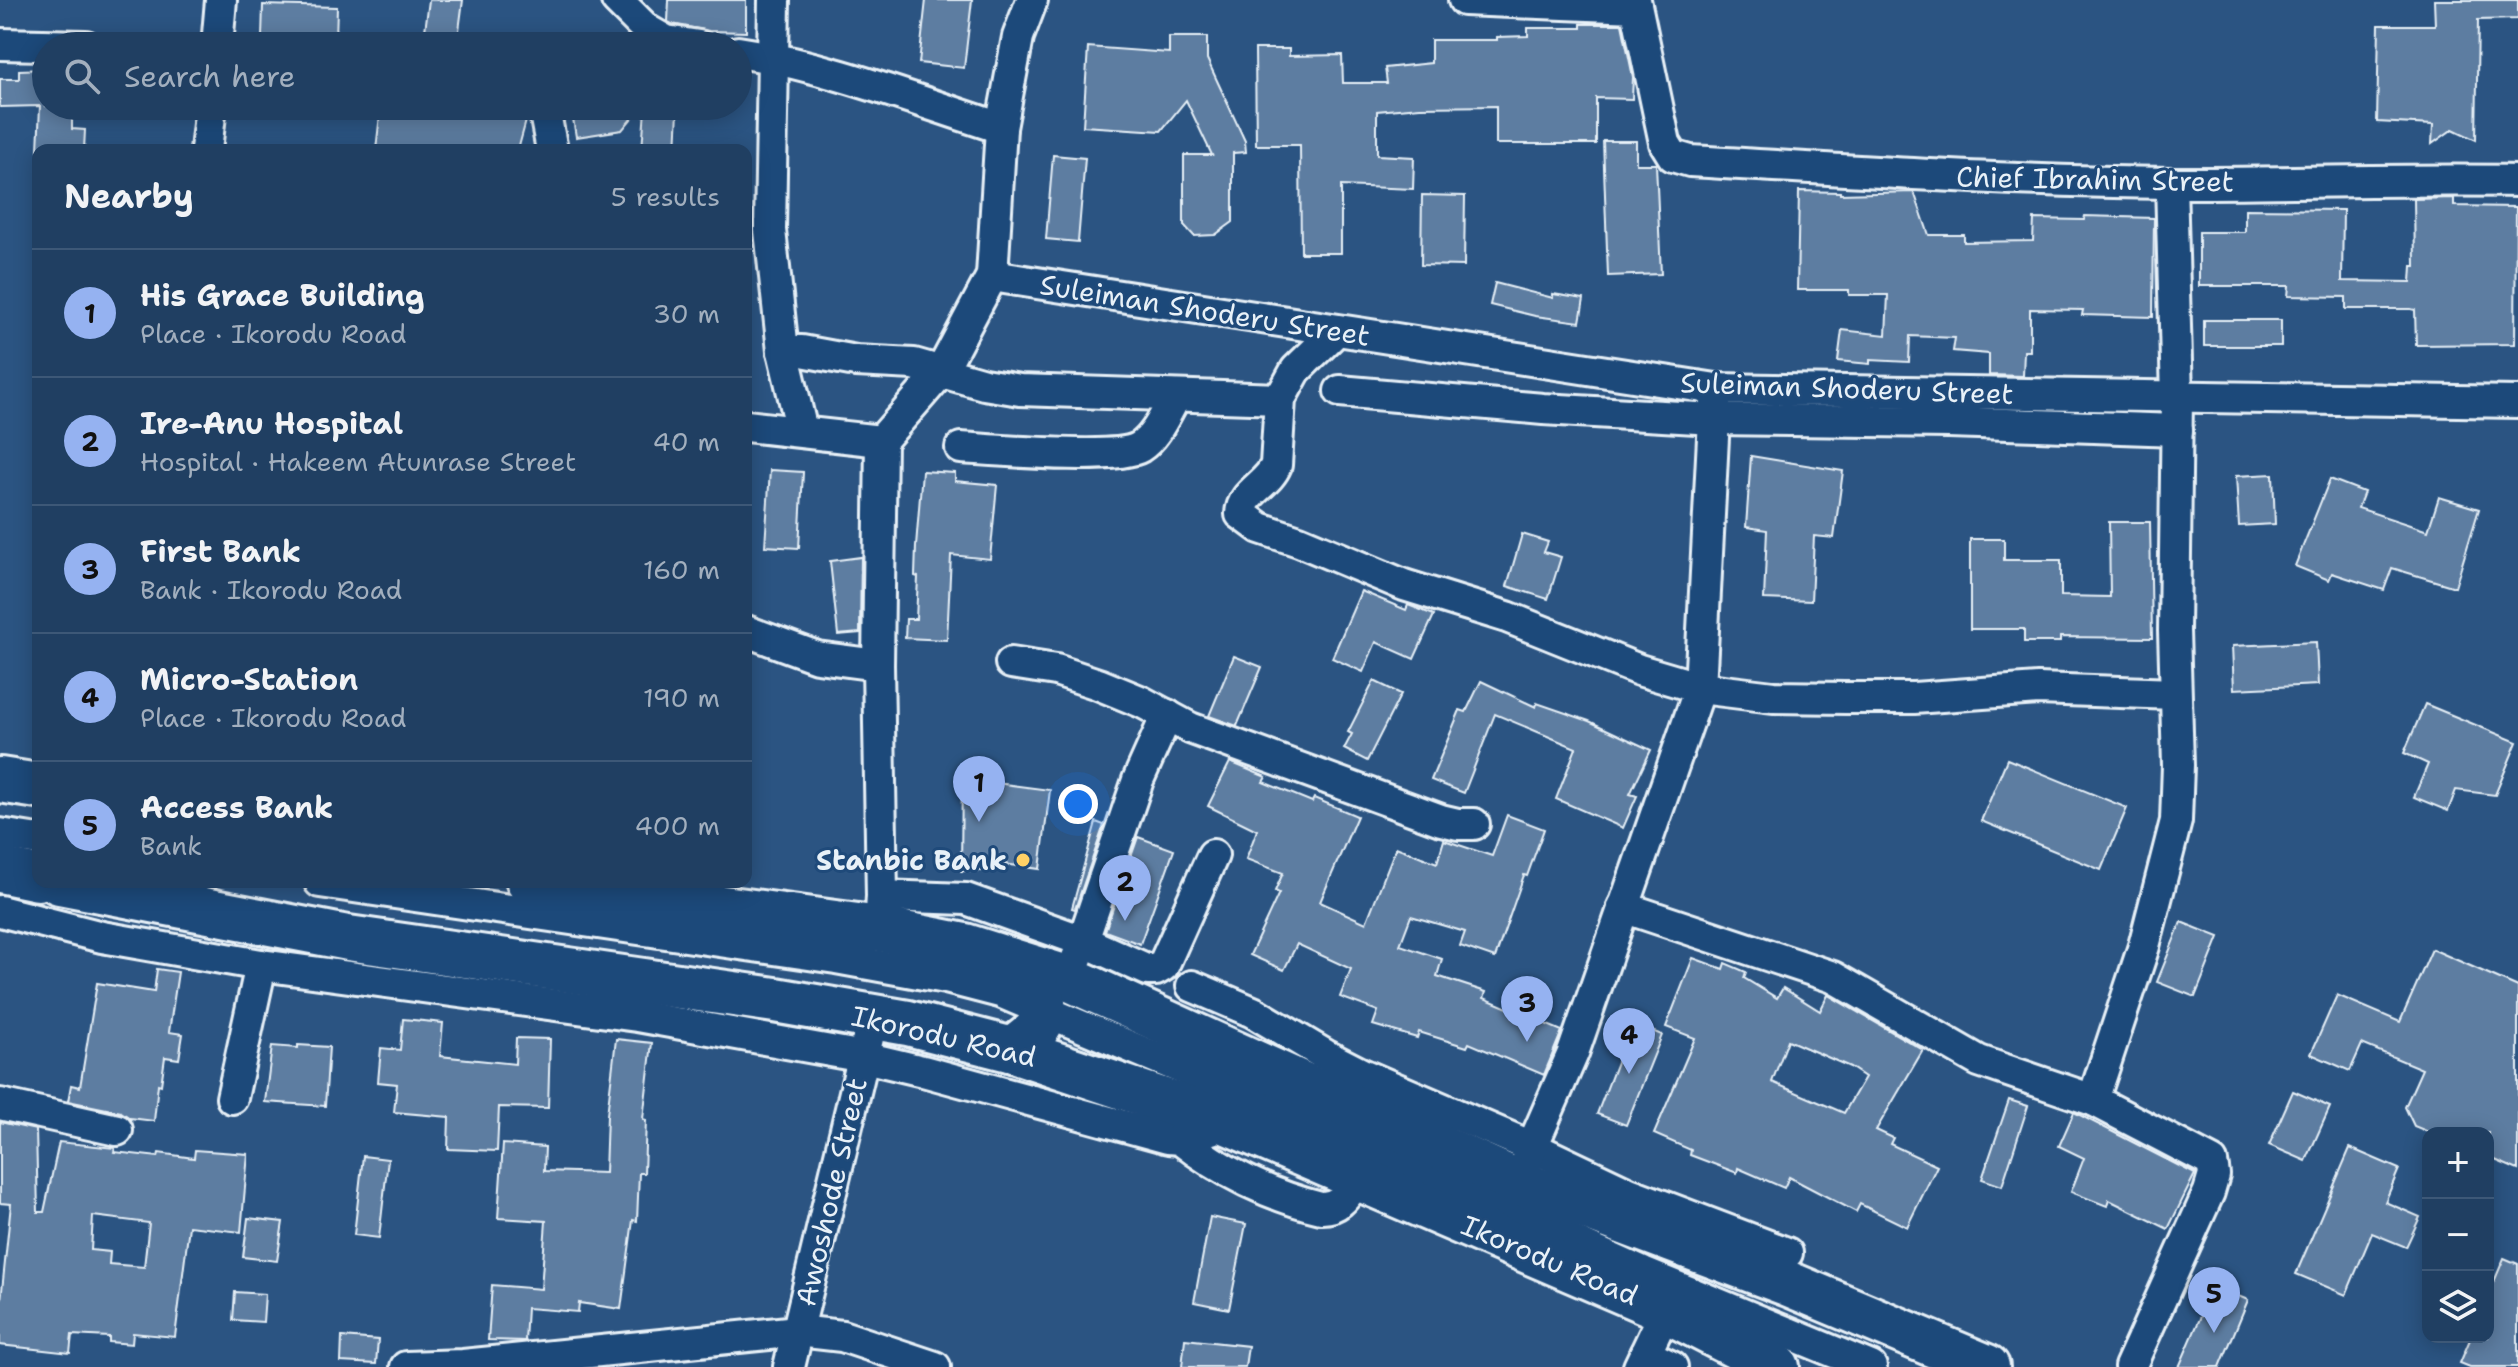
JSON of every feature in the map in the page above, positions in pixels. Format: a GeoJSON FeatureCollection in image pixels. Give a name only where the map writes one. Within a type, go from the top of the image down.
{"type":"FeatureCollection","features":[{"type":"Feature","properties":{"kind":"highway"},"geometry":{"type":"LineString","coordinates":[[0,780],[32,785]]}},
{"type":"Feature","properties":{"kind":"highway"},"geometry":{"type":"LineString","coordinates":[[0,871],[32,877]]}},
{"type":"Feature","properties":{"kind":"highway","name":"Ikorodu Road"},"geometry":{"type":"LineString","coordinates":[[90,888],[348,938],[775,1000],[868,1037],[908,1023],[1013,1050],[1230,1123],[1666,1310],[1777,1367]]}},
{"type":"Feature","properties":{"kind":"highway"},"geometry":{"type":"LineString","coordinates":[[599,888],[881,912],[965,946],[1065,976],[1526,1165],[1789,1284],[1987,1367]]}},
{"type":"Feature","properties":{"kind":"highway"},"geometry":{"type":"LineString","coordinates":[[1013,1050],[1036,1029],[1065,976]]}},
{"type":"Feature","properties":{"kind":"highway"},"geometry":{"type":"LineString","coordinates":[[1898,1367],[1907,1353],[1921,1347],[1947,1349]]}},
{"type":"Feature","properties":{"kind":"street"},"geometry":{"type":"LineString","coordinates":[[218,32],[221,0]]}},
{"type":"Feature","properties":{"kind":"street"},"geometry":{"type":"LineString","coordinates":[[617,0],[650,32]]}},
{"type":"Feature","properties":{"kind":"street"},"geometry":{"type":"LineString","coordinates":[[774,0],[770,230],[783,351],[802,431]]}},
{"type":"Feature","properties":{"kind":"street"},"geometry":{"type":"LineString","coordinates":[[1032,0],[1018,37],[1001,128],[992,276],[941,372],[881,441],[878,665],[881,912],[966,899],[1065,976],[1271,1106],[1643,1273],[1871,1367]]}},
{"type":"Feature","properties":{"kind":"street"},"geometry":{"type":"LineString","coordinates":[[1464,0],[1635,4]]}},
{"type":"Feature","properties":{"kind":"street","name":"Chief Ibrahim Street"},"geometry":{"type":"LineString","coordinates":[[1635,4],[1665,143],[1673,156],[1690,161],[1939,176],[2171,183],[2409,179],[2518,181]]}},
{"type":"Feature","properties":{"kind":"street"},"geometry":{"type":"LineString","coordinates":[[0,44],[32,45]]}},
{"type":"Feature","properties":{"kind":"street"},"geometry":{"type":"LineString","coordinates":[[752,54],[832,73],[1001,128]]}},
{"type":"Feature","properties":{"kind":"street"},"geometry":{"type":"LineString","coordinates":[[207,144],[209,120]]}},
{"type":"Feature","properties":{"kind":"street"},"geometry":{"type":"LineString","coordinates":[[546,120],[551,144]]}},
{"type":"Feature","properties":{"kind":"street"},"geometry":{"type":"LineString","coordinates":[[2093,1100],[2144,946],[2176,821],[2177,397],[2171,183]]}},
{"type":"Feature","properties":{"kind":"street","name":"Suleiman Shoderu Street"},"geometry":{"type":"LineString","coordinates":[[992,276],[1716,389],[2518,402]]}},
{"type":"Feature","properties":{"kind":"street"},"geometry":{"type":"LineString","coordinates":[[1336,331],[1296,370],[1280,399],[1276,465],[1272,474],[1245,499],[1241,514],[1260,528],[1404,585],[1507,617],[1639,670],[1700,688],[1773,697],[1845,698],[1914,698],[2038,689],[2175,694]]}},
{"type":"Feature","properties":{"kind":"street"},"geometry":{"type":"LineString","coordinates":[[783,351],[802,351],[856,361],[914,364],[984,384],[1020,390],[1280,399]]}},
{"type":"Feature","properties":{"kind":"street"},"geometry":{"type":"LineString","coordinates":[[1526,1165],[1573,1053],[1700,688],[1716,389]]}},
{"type":"Feature","properties":{"kind":"street"},"geometry":{"type":"LineString","coordinates":[[1340,391],[1543,409],[1714,419],[1949,422],[2177,430]]}},
{"type":"Feature","properties":{"kind":"street"},"geometry":{"type":"LineString","coordinates":[[961,448],[1113,454],[1140,447],[1153,434],[1176,396]]}},
{"type":"Feature","properties":{"kind":"street"},"geometry":{"type":"LineString","coordinates":[[752,427],[881,441]]}},
{"type":"Feature","properties":{"kind":"street"},"geometry":{"type":"LineString","coordinates":[[752,633],[817,657],[878,665]]}},
{"type":"Feature","properties":{"kind":"street"},"geometry":{"type":"LineString","coordinates":[[1011,663],[1056,670],[1142,702],[1190,728],[1441,820],[1474,824]]}},
{"type":"Feature","properties":{"kind":"street"},"geometry":{"type":"LineString","coordinates":[[1065,976],[1138,780],[1167,715]]}},
{"type":"Feature","properties":{"kind":"street"},"geometry":{"type":"LineString","coordinates":[[0,834],[32,839]]}},
{"type":"Feature","properties":{"kind":"street"},"geometry":{"type":"LineString","coordinates":[[361,888],[836,958],[946,978],[1000,992],[1065,976],[1156,970],[1163,966],[1213,855]]}},
{"type":"Feature","properties":{"kind":"street"},"geometry":{"type":"LineString","coordinates":[[1623,907],[1833,977],[1979,1061],[2093,1100],[2212,1162],[2214,1175],[2209,1192],[2130,1367]]}},
{"type":"Feature","properties":{"kind":"street"},"geometry":{"type":"LineString","coordinates":[[0,911],[102,937],[261,965],[637,1016],[868,1037],[923,1071],[1168,1138],[1180,1139],[1230,1123]]}},
{"type":"Feature","properties":{"kind":"street"},"geometry":{"type":"LineString","coordinates":[[232,1098],[261,965]]}},
{"type":"Feature","properties":{"kind":"street"},"geometry":{"type":"LineString","coordinates":[[1192,986],[1253,1012],[1526,1165],[1629,1193],[1787,1253]]}},
{"type":"Feature","properties":{"kind":"street","name":"Awoshode Street"},"geometry":{"type":"LineString","coordinates":[[789,1367],[868,1037]]}},
{"type":"Feature","properties":{"kind":"street"},"geometry":{"type":"LineString","coordinates":[[0,1104],[117,1130]]}},
{"type":"Feature","properties":{"kind":"street"},"geometry":{"type":"LineString","coordinates":[[1180,1139],[1199,1154],[1262,1187],[1321,1208],[1338,1205],[1359,1178]]}},
{"type":"Feature","properties":{"kind":"street"},"geometry":{"type":"LineString","coordinates":[[1666,1310],[1642,1360],[1672,1367]]}},
{"type":"Feature","properties":{"kind":"street"},"geometry":{"type":"LineString","coordinates":[[406,1367],[463,1365],[798,1331],[842,1336],[935,1367]]}},
{"type":"Feature","properties":{"kind":"building"},"geometry":{"type":"Polygon","coordinates":[[[429,0],[463,0],[459,32],[425,32],[429,0]]]}},
{"type":"Feature","properties":{"kind":"building"},"geometry":{"type":"Polygon","coordinates":[[[669,0],[746,0],[746,32],[709,31],[672,24],[668,22],[669,0]]]}},
{"type":"Feature","properties":{"kind":"building"},"geometry":{"type":"Polygon","coordinates":[[[926,0],[972,0],[964,68],[919,63],[926,0]]]}},
{"type":"Feature","properties":{"kind":"building"},"geometry":{"type":"Polygon","coordinates":[[[2434,0],[2518,0],[2518,19],[2478,20],[2476,140],[2453,129],[2432,144],[2433,125],[2377,122],[2379,25],[2435,25],[2434,0]]]}},
{"type":"Feature","properties":{"kind":"building"},"geometry":{"type":"Polygon","coordinates":[[[263,5],[337,7],[336,32],[262,32],[263,5]]]}},
{"type":"Feature","properties":{"kind":"building"},"geometry":{"type":"Polygon","coordinates":[[[1581,24],[1622,24],[1633,77],[1632,99],[1596,98],[1596,144],[1496,144],[1496,106],[1377,111],[1377,155],[1414,157],[1413,189],[1341,186],[1341,253],[1301,253],[1300,145],[1256,145],[1255,49],[1289,49],[1289,56],[1342,55],[1343,83],[1387,83],[1385,68],[1431,63],[1431,40],[1497,40],[1497,37],[1528,36],[1528,28],[1581,28],[1581,24]]]}},
{"type":"Feature","properties":{"kind":"building"},"geometry":{"type":"Polygon","coordinates":[[[1169,37],[1207,37],[1207,59],[1245,141],[1246,152],[1233,153],[1233,222],[1215,235],[1194,236],[1184,225],[1184,155],[1212,155],[1186,100],[1161,131],[1083,126],[1088,47],[1169,53],[1169,37]]]}},
{"type":"Feature","properties":{"kind":"building"},"geometry":{"type":"Polygon","coordinates":[[[19,70],[32,70],[32,106],[0,107],[0,79],[19,79],[19,70]]]}},
{"type":"Feature","properties":{"kind":"building"},"geometry":{"type":"Polygon","coordinates":[[[39,120],[72,120],[72,129],[85,130],[84,144],[38,144],[39,120]]]}},
{"type":"Feature","properties":{"kind":"building"},"geometry":{"type":"Polygon","coordinates":[[[379,120],[526,120],[520,144],[377,144],[379,120]]]}},
{"type":"Feature","properties":{"kind":"building"},"geometry":{"type":"Polygon","coordinates":[[[573,120],[630,120],[622,130],[576,137],[573,120]]]}},
{"type":"Feature","properties":{"kind":"building"},"geometry":{"type":"Polygon","coordinates":[[[644,120],[678,120],[676,144],[642,144],[644,120]]]}},
{"type":"Feature","properties":{"kind":"building"},"geometry":{"type":"Polygon","coordinates":[[[1603,141],[1636,141],[1636,164],[1656,164],[1661,274],[1608,276],[1603,141]]]}},
{"type":"Feature","properties":{"kind":"building"},"geometry":{"type":"Polygon","coordinates":[[[1053,155],[1085,158],[1078,242],[1046,239],[1053,155]]]}},
{"type":"Feature","properties":{"kind":"building"},"geometry":{"type":"Polygon","coordinates":[[[1799,191],[1840,194],[1914,192],[1929,235],[1964,235],[1964,242],[2033,241],[2034,219],[2084,220],[2085,216],[2154,218],[2153,317],[2082,315],[2083,310],[2030,309],[2030,351],[2024,351],[2023,376],[1989,375],[1989,354],[1953,351],[1955,338],[1910,336],[1909,362],[1870,360],[1870,364],[1838,361],[1842,330],[1886,335],[1888,295],[1849,295],[1849,290],[1797,290],[1799,191]]]}},
{"type":"Feature","properties":{"kind":"building"},"geometry":{"type":"Polygon","coordinates":[[[1422,195],[1465,196],[1464,266],[1421,265],[1422,195]]]}},
{"type":"Feature","properties":{"kind":"building"},"geometry":{"type":"Polygon","coordinates":[[[2454,198],[2454,206],[2516,207],[2515,344],[2416,345],[2415,310],[2346,309],[2346,297],[2288,296],[2289,286],[2199,286],[2199,232],[2245,232],[2245,209],[2343,210],[2342,281],[2411,282],[2412,266],[2415,266],[2414,199],[2454,198]]]}},
{"type":"Feature","properties":{"kind":"building"},"geometry":{"type":"Polygon","coordinates":[[[1495,283],[1553,298],[1553,294],[1584,299],[1580,322],[1535,316],[1490,305],[1495,283]]]}},
{"type":"Feature","properties":{"kind":"building"},"geometry":{"type":"Polygon","coordinates":[[[2204,320],[2281,320],[2281,346],[2204,346],[2204,320]]]}},
{"type":"Feature","properties":{"kind":"building"},"geometry":{"type":"Polygon","coordinates":[[[1751,456],[1843,471],[1834,538],[1814,536],[1811,601],[1764,599],[1767,530],[1746,527],[1751,456]]]}},
{"type":"Feature","properties":{"kind":"building"},"geometry":{"type":"Polygon","coordinates":[[[770,470],[803,472],[799,548],[765,546],[770,470]]]}},
{"type":"Feature","properties":{"kind":"building"},"geometry":{"type":"Polygon","coordinates":[[[922,471],[955,473],[955,481],[997,485],[990,559],[951,555],[947,640],[905,638],[906,619],[916,619],[916,546],[922,471]]]}},
{"type":"Feature","properties":{"kind":"building"},"geometry":{"type":"Polygon","coordinates":[[[2273,474],[2275,524],[2239,526],[2236,476],[2273,474]]]}},
{"type":"Feature","properties":{"kind":"building"},"geometry":{"type":"Polygon","coordinates":[[[2330,479],[2364,492],[2358,508],[2428,531],[2439,497],[2479,509],[2455,587],[2392,568],[2384,590],[2332,573],[2329,580],[2295,566],[2330,479]]]}},
{"type":"Feature","properties":{"kind":"building"},"geometry":{"type":"Polygon","coordinates":[[[2109,522],[2150,522],[2152,638],[2060,637],[2060,642],[2024,642],[2024,629],[1970,629],[1970,539],[2004,539],[2004,560],[2061,560],[2061,596],[2110,597],[2109,522]]]}},
{"type":"Feature","properties":{"kind":"building"},"geometry":{"type":"Polygon","coordinates":[[[1522,534],[1548,542],[1544,552],[1561,557],[1548,599],[1507,586],[1522,534]]]}},
{"type":"Feature","properties":{"kind":"building"},"geometry":{"type":"Polygon","coordinates":[[[861,557],[860,633],[838,635],[830,561],[861,557]]]}},
{"type":"Feature","properties":{"kind":"building"},"geometry":{"type":"Polygon","coordinates":[[[1361,591],[1406,610],[1408,605],[1434,615],[1414,659],[1376,642],[1363,672],[1332,658],[1361,591]]]}},
{"type":"Feature","properties":{"kind":"building"},"geometry":{"type":"Polygon","coordinates":[[[2316,642],[2318,685],[2234,689],[2232,646],[2316,642]]]}},
{"type":"Feature","properties":{"kind":"building"},"geometry":{"type":"Polygon","coordinates":[[[1234,656],[1262,667],[1237,726],[1209,716],[1234,656]]]}},
{"type":"Feature","properties":{"kind":"building"},"geometry":{"type":"Polygon","coordinates":[[[1374,681],[1401,694],[1367,761],[1344,749],[1352,734],[1348,732],[1374,681]]]}},
{"type":"Feature","properties":{"kind":"building"},"geometry":{"type":"Polygon","coordinates":[[[1481,681],[1536,707],[1537,703],[1589,721],[1651,750],[1630,794],[1637,796],[1623,828],[1556,799],[1576,748],[1495,714],[1464,793],[1431,780],[1460,710],[1466,712],[1481,681]]]}},
{"type":"Feature","properties":{"kind":"building"},"geometry":{"type":"Polygon","coordinates":[[[2425,704],[2517,742],[2495,795],[2456,790],[2448,811],[2414,797],[2428,764],[2404,753],[2425,704]]]}},
{"type":"Feature","properties":{"kind":"building"},"geometry":{"type":"Polygon","coordinates":[[[2007,759],[2127,808],[2101,870],[1981,821],[2007,759]]]}},
{"type":"Feature","properties":{"kind":"building"},"geometry":{"type":"Polygon","coordinates":[[[1230,762],[1266,777],[1263,782],[1357,816],[1320,902],[1366,923],[1396,847],[1437,863],[1444,840],[1492,856],[1507,815],[1544,829],[1495,958],[1460,946],[1465,932],[1411,916],[1400,945],[1442,959],[1437,976],[1486,992],[1484,998],[1562,1031],[1544,1075],[1469,1043],[1467,1047],[1419,1032],[1417,1038],[1373,1025],[1378,1011],[1340,997],[1351,969],[1297,944],[1284,970],[1250,955],[1279,893],[1275,891],[1283,873],[1246,859],[1257,830],[1208,806],[1230,762]]]}},
{"type":"Feature","properties":{"kind":"building"},"geometry":{"type":"Polygon","coordinates":[[[962,773],[996,773],[996,783],[1050,790],[1040,869],[996,863],[996,871],[961,871],[962,773]]]}},
{"type":"Feature","properties":{"kind":"building"},"geometry":{"type":"Polygon","coordinates":[[[1096,822],[1104,825],[1075,909],[1072,908],[1096,822]]]}},
{"type":"Feature","properties":{"kind":"building"},"geometry":{"type":"Polygon","coordinates":[[[1138,837],[1174,850],[1140,944],[1105,931],[1138,837]]]}},
{"type":"Feature","properties":{"kind":"building"},"geometry":{"type":"Polygon","coordinates":[[[2181,922],[2219,937],[2195,997],[2157,982],[2181,922]]]}},
{"type":"Feature","properties":{"kind":"building"},"geometry":{"type":"Polygon","coordinates":[[[2432,949],[2518,987],[2518,1170],[2494,1160],[2494,1127],[2422,1129],[2414,1126],[2405,1107],[2422,1069],[2362,1044],[2350,1071],[2311,1054],[2337,995],[2400,1022],[2432,949]]]}},
{"type":"Feature","properties":{"kind":"building"},"geometry":{"type":"Polygon","coordinates":[[[1693,958],[1723,969],[1725,963],[1746,972],[1744,978],[1777,998],[1783,988],[1820,1011],[1828,995],[1923,1050],[1876,1130],[1893,1138],[1890,1144],[1937,1166],[1907,1227],[1860,1204],[1856,1212],[1789,1177],[1784,1188],[1738,1168],[1737,1173],[1690,1155],[1691,1150],[1654,1134],[1695,1038],[1666,1027],[1693,958]],[[1788,1040],[1772,1082],[1844,1113],[1865,1077],[1850,1067],[1788,1040]]]}},
{"type":"Feature","properties":{"kind":"building"},"geometry":{"type":"Polygon","coordinates":[[[157,969],[178,972],[169,1032],[183,1034],[179,1059],[165,1057],[154,1121],[130,1118],[121,1112],[68,1101],[71,1085],[80,1087],[97,983],[154,992],[157,969]]]}},
{"type":"Feature","properties":{"kind":"building"},"geometry":{"type":"Polygon","coordinates":[[[403,1019],[443,1023],[440,1056],[515,1064],[516,1038],[550,1039],[548,1108],[499,1107],[497,1151],[448,1149],[449,1117],[394,1112],[397,1084],[378,1082],[381,1048],[400,1050],[403,1019]]]}},
{"type":"Feature","properties":{"kind":"building"},"geometry":{"type":"Polygon","coordinates":[[[1632,1023],[1662,1035],[1626,1125],[1597,1114],[1632,1023]]]}},
{"type":"Feature","properties":{"kind":"building"},"geometry":{"type":"Polygon","coordinates":[[[616,1039],[652,1043],[643,1119],[646,1120],[644,1173],[639,1173],[637,1221],[633,1220],[621,1309],[579,1303],[578,1312],[527,1308],[525,1341],[488,1340],[492,1285],[541,1289],[546,1221],[498,1218],[503,1144],[545,1147],[544,1171],[605,1173],[607,1115],[616,1039]]]}},
{"type":"Feature","properties":{"kind":"building"},"geometry":{"type":"Polygon","coordinates":[[[298,1045],[329,1047],[325,1106],[265,1102],[272,1046],[298,1048],[298,1045]]]}},
{"type":"Feature","properties":{"kind":"building"},"geometry":{"type":"Polygon","coordinates":[[[2293,1091],[2330,1107],[2306,1161],[2269,1145],[2293,1091]]]}},
{"type":"Feature","properties":{"kind":"building"},"geometry":{"type":"Polygon","coordinates":[[[2009,1100],[2028,1106],[2002,1186],[1982,1179],[2009,1100]]]}},
{"type":"Feature","properties":{"kind":"building"},"geometry":{"type":"Polygon","coordinates":[[[2074,1112],[2195,1174],[2168,1229],[2109,1200],[2107,1206],[2071,1192],[2084,1158],[2059,1146],[2074,1112]]]}},
{"type":"Feature","properties":{"kind":"building"},"geometry":{"type":"Polygon","coordinates":[[[0,1122],[36,1130],[38,1212],[44,1212],[59,1142],[115,1148],[114,1152],[158,1157],[159,1153],[194,1158],[195,1150],[248,1154],[241,1232],[189,1226],[175,1337],[133,1333],[132,1344],[109,1342],[109,1337],[72,1335],[70,1353],[0,1345],[0,1310],[11,1204],[0,1203],[0,1122]],[[93,1216],[91,1250],[110,1252],[109,1264],[144,1267],[149,1223],[93,1216]]]}},
{"type":"Feature","properties":{"kind":"building"},"geometry":{"type":"Polygon","coordinates":[[[2350,1148],[2399,1169],[2385,1202],[2420,1217],[2406,1247],[2372,1233],[2346,1295],[2296,1274],[2350,1148]]]}},
{"type":"Feature","properties":{"kind":"building"},"geometry":{"type":"Polygon","coordinates":[[[363,1156],[388,1159],[379,1238],[354,1235],[363,1156]]]}},
{"type":"Feature","properties":{"kind":"building"},"geometry":{"type":"Polygon","coordinates":[[[1210,1217],[1246,1224],[1229,1309],[1194,1302],[1210,1217]]]}},
{"type":"Feature","properties":{"kind":"building"},"geometry":{"type":"Polygon","coordinates":[[[248,1218],[283,1222],[277,1261],[243,1257],[248,1218]]]}},
{"type":"Feature","properties":{"kind":"building"},"geometry":{"type":"Polygon","coordinates":[[[2504,1258],[2518,1264],[2518,1367],[2470,1367],[2460,1363],[2468,1343],[2494,1343],[2494,1282],[2504,1258]]]}},
{"type":"Feature","properties":{"kind":"building"},"geometry":{"type":"Polygon","coordinates":[[[2214,1286],[2248,1300],[2220,1367],[2179,1367],[2214,1286]]]}},
{"type":"Feature","properties":{"kind":"building"},"geometry":{"type":"Polygon","coordinates":[[[235,1292],[265,1294],[263,1322],[233,1320],[235,1292]]]}},
{"type":"Feature","properties":{"kind":"building"},"geometry":{"type":"Polygon","coordinates":[[[342,1337],[378,1340],[376,1364],[341,1362],[342,1337]]]}},
{"type":"Feature","properties":{"kind":"building"},"geometry":{"type":"Polygon","coordinates":[[[1185,1339],[1248,1346],[1245,1367],[1182,1367],[1185,1339]]]}},
{"type":"Feature","properties":{"kind":"place","name":"His Grace Building"},"geometry":{"type":"Point","coordinates":[979,822]}},
{"type":"Feature","properties":{"kind":"place","name":"Stanbic Bank"},"geometry":{"type":"Point","coordinates":[1023,860]}},
{"type":"Feature","properties":{"kind":"place","name":"Ire-Anu Hospital"},"geometry":{"type":"Point","coordinates":[1125,921]}},
{"type":"Feature","properties":{"kind":"place","name":"First Bank"},"geometry":{"type":"Point","coordinates":[1527,1042]}},
{"type":"Feature","properties":{"kind":"place","name":"Micro-Station"},"geometry":{"type":"Point","coordinates":[1629,1074]}},
{"type":"Feature","properties":{"kind":"place","name":"Access Bank"},"geometry":{"type":"Point","coordinates":[2214,1333]}}]}
